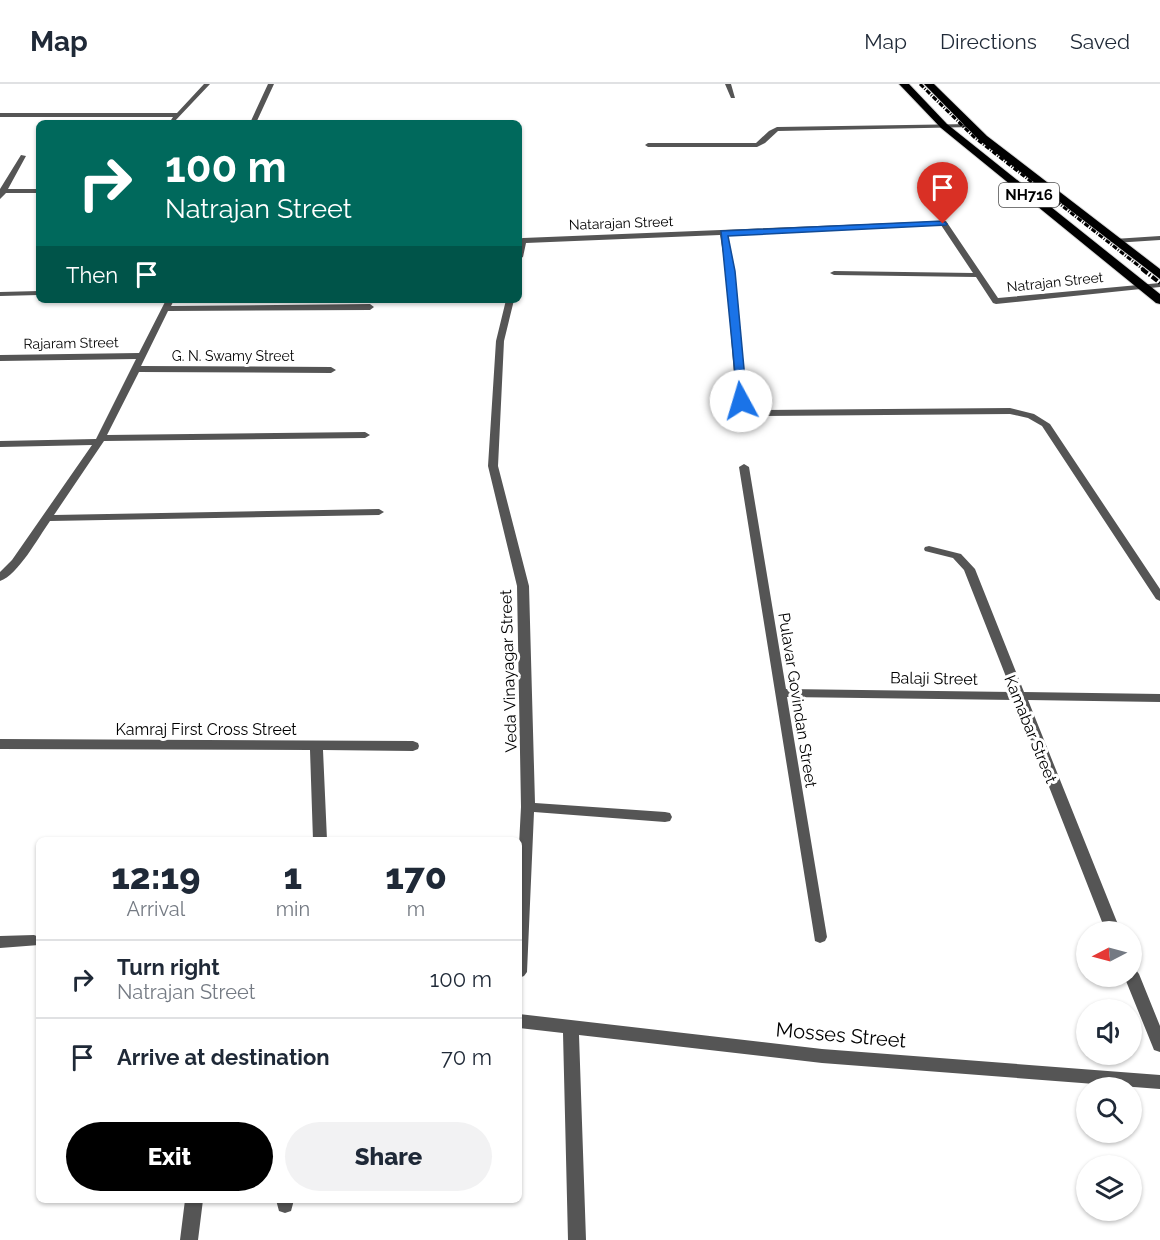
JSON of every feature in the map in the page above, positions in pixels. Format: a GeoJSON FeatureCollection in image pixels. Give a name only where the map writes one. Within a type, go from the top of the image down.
{"type":"FeatureCollection","features":[{"type":"Feature","properties":{"kind":"highway","name":"NH716"},"geometry":{"type":"LineString","coordinates":[[904,84],[944,126],[1160,300]]}},
{"type":"Feature","properties":{"kind":"highway"},"geometry":{"type":"LineString","coordinates":[[928,84],[982,138],[1160,275]]}},
{"type":"Feature","properties":{"kind":"street"},"geometry":{"type":"LineString","coordinates":[[174,120],[207,84]]}},
{"type":"Feature","properties":{"kind":"street"},"geometry":{"type":"LineString","coordinates":[[254,120],[271,84]]}},
{"type":"Feature","properties":{"kind":"street"},"geometry":{"type":"LineString","coordinates":[[728,84],[733,98]]}},
{"type":"Feature","properties":{"kind":"street"},"geometry":{"type":"LineString","coordinates":[[0,115],[178,115]]}},
{"type":"Feature","properties":{"kind":"street"},"geometry":{"type":"LineString","coordinates":[[648,145],[757,145],[763,143],[770,131],[777,129],[970,126]]}},
{"type":"Feature","properties":{"kind":"street"},"geometry":{"type":"LineString","coordinates":[[1,193],[23,156]]}},
{"type":"Feature","properties":{"kind":"street"},"geometry":{"type":"LineString","coordinates":[[1,193],[36,190]]}},
{"type":"Feature","properties":{"kind":"street","name":"Natrajan Street"},"geometry":{"type":"LineString","coordinates":[[724,233],[943,224],[996,301],[1142,287]]}},
{"type":"Feature","properties":{"kind":"street"},"geometry":{"type":"LineString","coordinates":[[724,233],[730,271],[741,401],[747,409],[763,413],[1010,411],[1031,416],[1045,424],[1160,597]]}},
{"type":"Feature","properties":{"kind":"street","name":"Natarajan Street"},"geometry":{"type":"LineString","coordinates":[[522,241],[724,233]]}},
{"type":"Feature","properties":{"kind":"street"},"geometry":{"type":"LineString","coordinates":[[1114,241],[1160,238]]}},
{"type":"Feature","properties":{"kind":"street"},"geometry":{"type":"LineString","coordinates":[[834,273],[978,274]]}},
{"type":"Feature","properties":{"kind":"street"},"geometry":{"type":"LineString","coordinates":[[1142,287],[1160,285]]}},
{"type":"Feature","properties":{"kind":"street"},"geometry":{"type":"LineString","coordinates":[[0,294],[36,293]]}},
{"type":"Feature","properties":{"kind":"street"},"geometry":{"type":"LineString","coordinates":[[0,578],[16,562],[100,440],[168,303]]}},
{"type":"Feature","properties":{"kind":"street","name":"Veda Vinayagar Street"},"geometry":{"type":"LineString","coordinates":[[509,303],[500,341],[493,466],[523,586],[528,807],[522,917]]}},
{"type":"Feature","properties":{"kind":"street"},"geometry":{"type":"LineString","coordinates":[[165,309],[370,308]]}},
{"type":"Feature","properties":{"kind":"street","name":"Rajaram Street"},"geometry":{"type":"LineString","coordinates":[[0,358],[142,356]]}},
{"type":"Feature","properties":{"kind":"street","name":"G. N. Swamy Street"},"geometry":{"type":"LineString","coordinates":[[136,369],[331,370]]}},
{"type":"Feature","properties":{"kind":"street"},"geometry":{"type":"LineString","coordinates":[[0,444],[365,435]]}},
{"type":"Feature","properties":{"kind":"street","name":"Pulavar Govindan Street"},"geometry":{"type":"LineString","coordinates":[[744,467],[820,937]]}},
{"type":"Feature","properties":{"kind":"street"},"geometry":{"type":"LineString","coordinates":[[45,518],[379,512]]}},
{"type":"Feature","properties":{"kind":"street","name":"Kamabar Street"},"geometry":{"type":"LineString","coordinates":[[928,549],[957,556],[969,568],[1018,696],[1110,921]]}},
{"type":"Feature","properties":{"kind":"street","name":"Balaji Street"},"geometry":{"type":"LineString","coordinates":[[780,693],[1160,698]]}},
{"type":"Feature","properties":{"kind":"street","name":"Kamraj First Cross Street"},"geometry":{"type":"LineString","coordinates":[[0,744],[412,746]]}},
{"type":"Feature","properties":{"kind":"street"},"geometry":{"type":"LineString","coordinates":[[316,746],[321,837]]}},
{"type":"Feature","properties":{"kind":"street"},"geometry":{"type":"LineString","coordinates":[[528,807],[665,818]]}},
{"type":"Feature","properties":{"kind":"street"},"geometry":{"type":"LineString","coordinates":[[0,942],[34,941]]}},
{"type":"Feature","properties":{"kind":"street"},"geometry":{"type":"LineString","coordinates":[[1136,987],[1160,1045]]}},
{"type":"Feature","properties":{"kind":"street","name":"Mosses Street"},"geometry":{"type":"LineString","coordinates":[[522,1021],[844,1058],[1160,1082]]}},
{"type":"Feature","properties":{"kind":"street"},"geometry":{"type":"LineString","coordinates":[[571,1027],[577,1240]]}},
{"type":"Feature","properties":{"kind":"street"},"geometry":{"type":"LineString","coordinates":[[189,1240],[194,1203]]}},
{"type":"Feature","properties":{"kind":"railway"},"geometry":{"type":"LineString","coordinates":[[920,84],[974,137],[1144,270]]}},
{"type":"Feature","properties":{"kind":"railway"},"geometry":{"type":"LineString","coordinates":[[1142,269],[1160,283]]}},
{"type":"Feature","properties":{"kind":"route"},"geometry":{"type":"LineString","coordinates":[[741,401],[730,271],[724,233],[943,224]]}}]}
